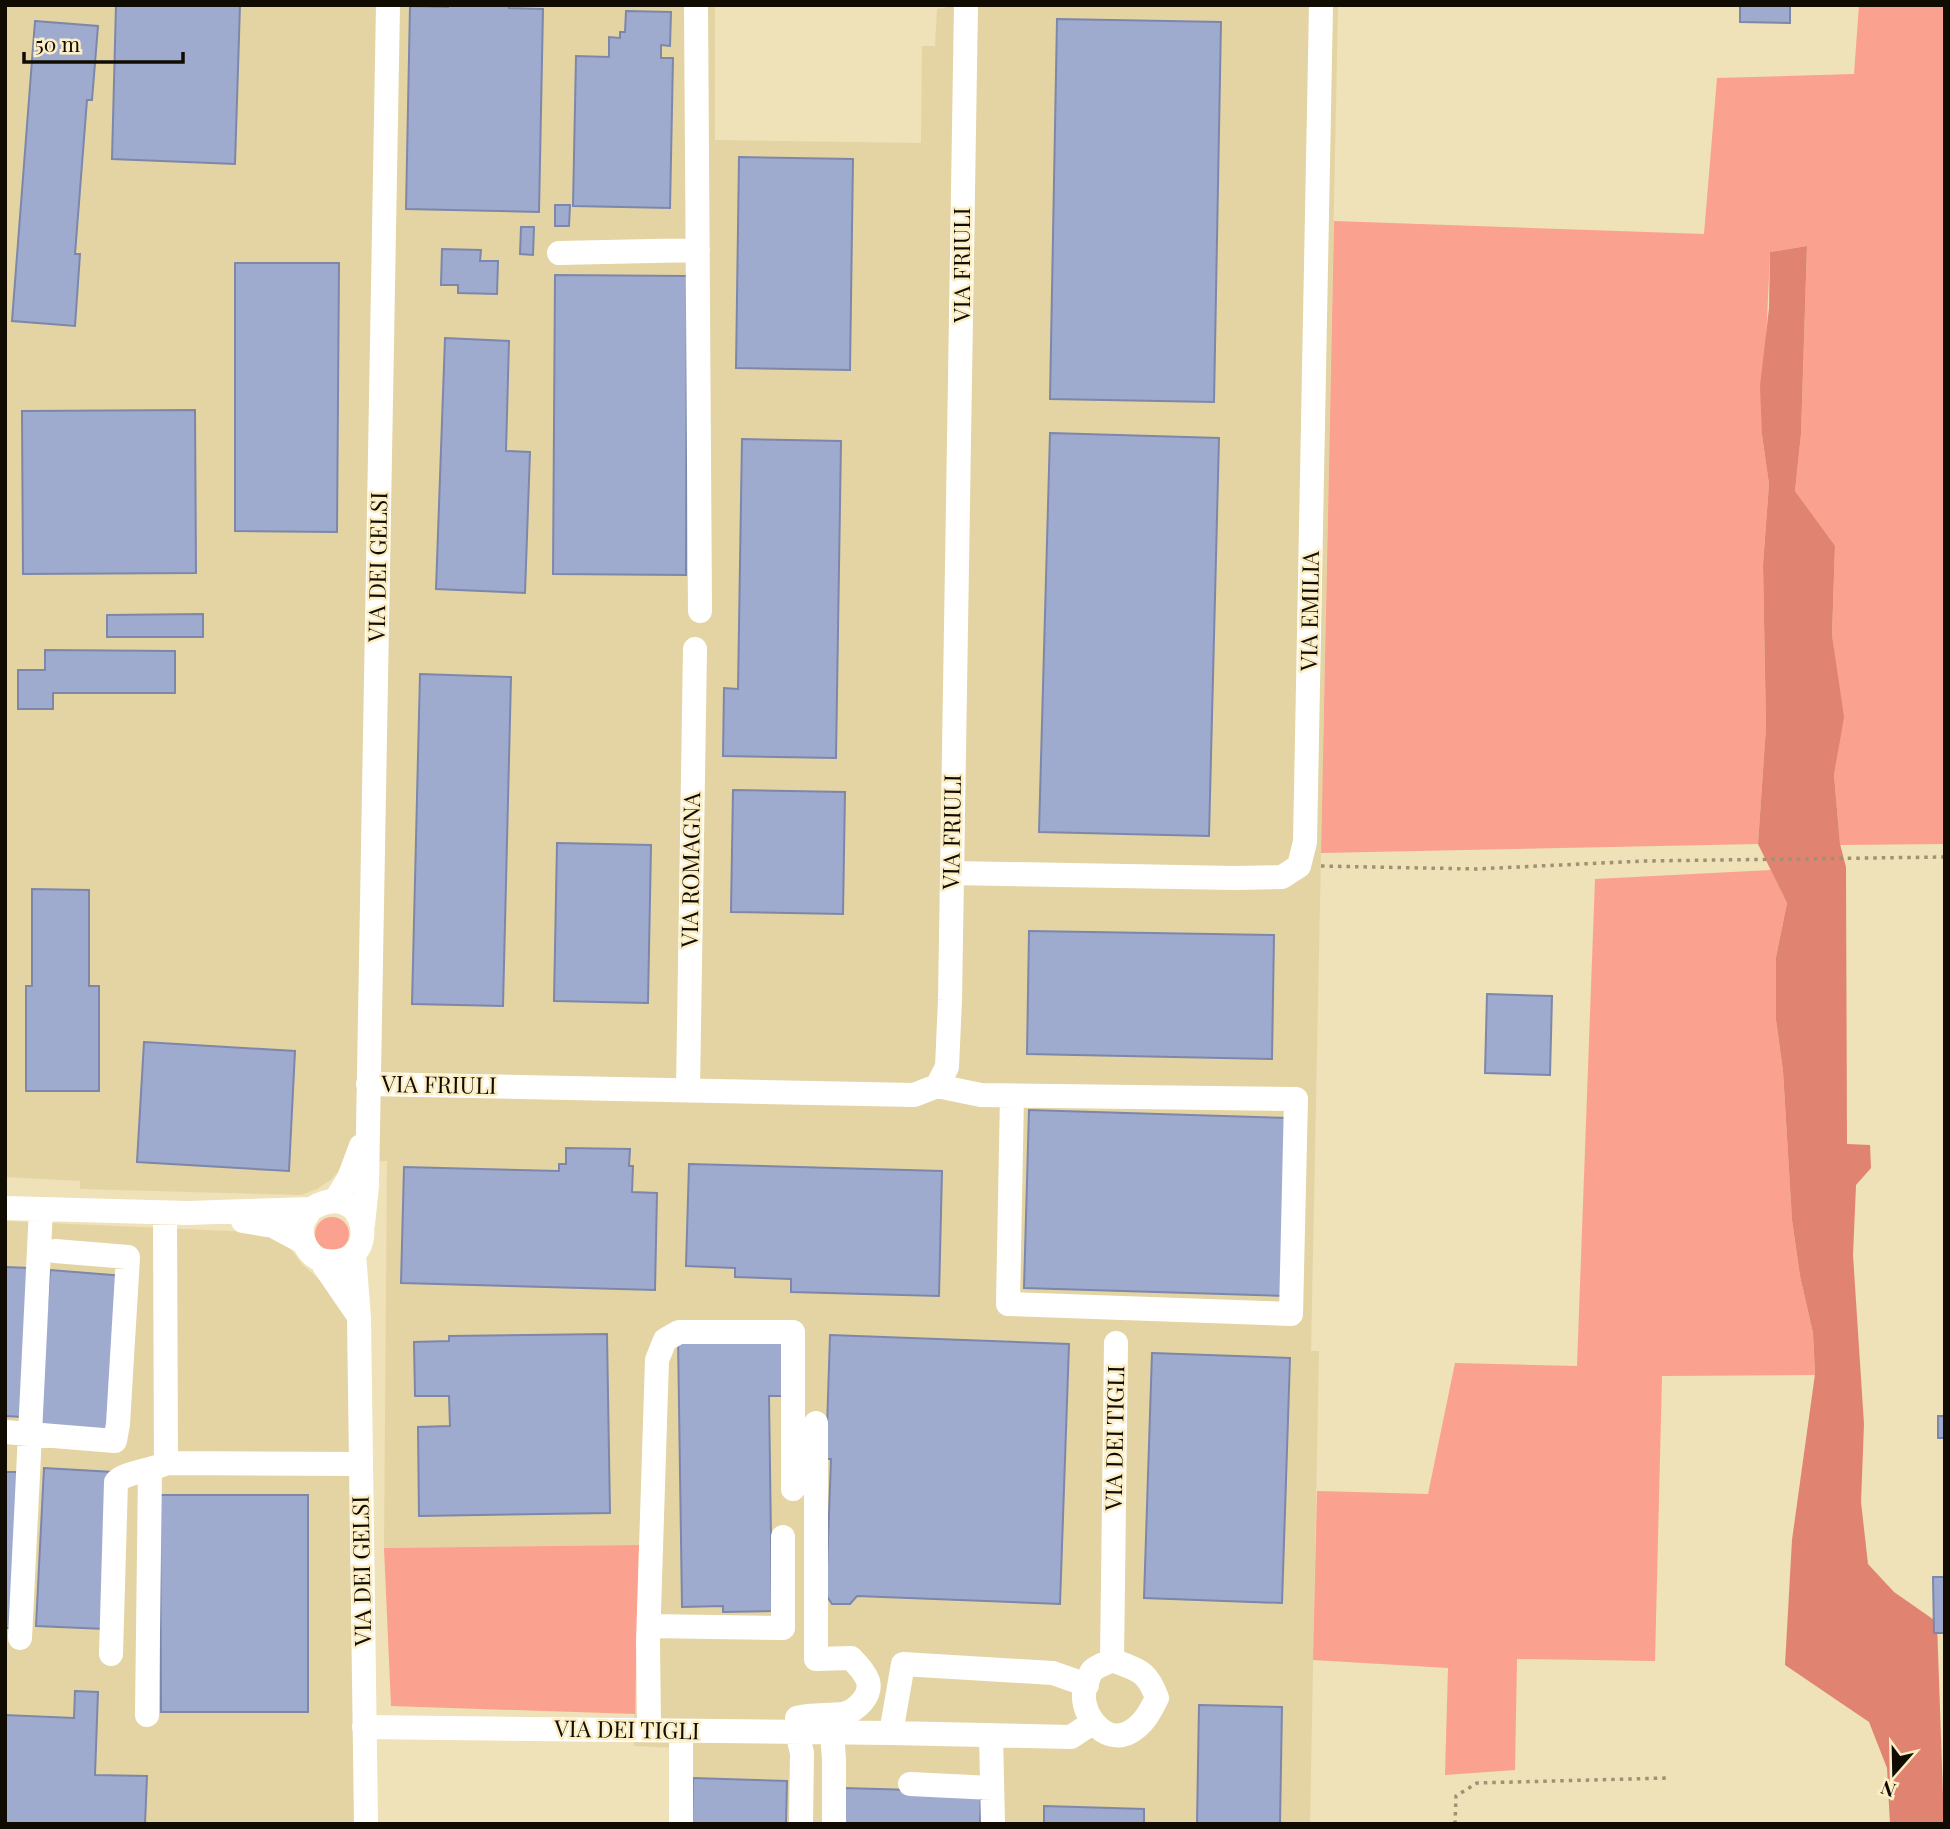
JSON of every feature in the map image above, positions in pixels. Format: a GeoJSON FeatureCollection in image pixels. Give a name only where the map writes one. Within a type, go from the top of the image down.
{"type":"FeatureCollection","features":[{"type":"Feature","properties":{"kind":"street","name":"VIA DEI GELSI"},"geometry":{"type":"LineString","coordinates":[[363,1224],[367,1186],[388,5]]}},
{"type":"Feature","properties":{"kind":"street"},"geometry":{"type":"LineString","coordinates":[[696,5],[700,611]]}},
{"type":"Feature","properties":{"kind":"street","name":"VIA FRIULI"},"geometry":{"type":"LineString","coordinates":[[368,1084],[914,1095],[937,1086],[947,1067],[966,5]]}},
{"type":"Feature","properties":{"kind":"street","name":"VIA EMILIA"},"geometry":{"type":"LineString","coordinates":[[1299,866],[1305,842],[1321,5]]}},
{"type":"Feature","properties":{"kind":"street"},"geometry":{"type":"LineString","coordinates":[[559,253],[698,250]]}},
{"type":"Feature","properties":{"kind":"street","name":"VIA ROMAGNA"},"geometry":{"type":"LineString","coordinates":[[688,1090],[695,649]]}},
{"type":"Feature","properties":{"kind":"street"},"geometry":{"type":"LineString","coordinates":[[952,873],[1237,878],[1282,877],[1299,866]]}},
{"type":"Feature","properties":{"kind":"street"},"geometry":{"type":"LineString","coordinates":[[937,1086],[981,1096],[1012,1096],[1296,1099],[1291,1314],[1008,1304],[1012,1096]]}},
{"type":"Feature","properties":{"kind":"street"},"geometry":{"type":"LineString","coordinates":[[335,1201],[349,1178],[367,1129]]}},
{"type":"Feature","properties":{"kind":"street"},"geometry":{"type":"LineString","coordinates":[[5,1208],[176,1213],[311,1209],[323,1202],[335,1201],[347,1204],[357,1213],[363,1224],[363,1240],[354,1254],[339,1262],[321,1261]]}},
{"type":"Feature","properties":{"kind":"street"},"geometry":{"type":"LineString","coordinates":[[20,1638],[41,1209]]}},
{"type":"Feature","properties":{"kind":"street"},"geometry":{"type":"LineString","coordinates":[[303,1242],[302,1224],[311,1209]]}},
{"type":"Feature","properties":{"kind":"street"},"geometry":{"type":"LineString","coordinates":[[176,1213],[274,1226],[303,1242],[310,1253],[321,1261],[349,1299],[359,1318]]}},
{"type":"Feature","properties":{"kind":"street"},"geometry":{"type":"LineString","coordinates":[[147,1716],[158,1467],[176,1213]]}},
{"type":"Feature","properties":{"kind":"street"},"geometry":{"type":"LineString","coordinates":[[5,1433],[114,1441],[118,1424],[128,1257],[55,1251]]}},
{"type":"Feature","properties":{"kind":"street","name":"VIA DEI GELSI"},"geometry":{"type":"LineString","coordinates":[[354,1254],[359,1318],[366,1824]]}},
{"type":"Feature","properties":{"kind":"street"},"geometry":{"type":"LineString","coordinates":[[649,1730],[649,1626],[657,1360],[665,1340],[679,1332],[793,1332],[793,1489]]}},
{"type":"Feature","properties":{"kind":"street","name":"VIA DEI TIGLI"},"geometry":{"type":"LineString","coordinates":[[1112,1660],[1116,1343]]}},
{"type":"Feature","properties":{"kind":"street"},"geometry":{"type":"LineString","coordinates":[[801,1824],[802,1753],[797,1718],[811,1714],[845,1714],[857,1707],[868,1690],[868,1681],[851,1658],[816,1659],[816,1423]]}},
{"type":"Feature","properties":{"kind":"street"},"geometry":{"type":"LineString","coordinates":[[111,1654],[116,1482],[121,1477],[158,1467],[361,1464]]}},
{"type":"Feature","properties":{"kind":"street"},"geometry":{"type":"LineString","coordinates":[[649,1626],[783,1628],[783,1537]]}},
{"type":"Feature","properties":{"kind":"street"},"geometry":{"type":"LineString","coordinates":[[1112,1660],[1139,1670],[1151,1681],[1157,1698],[1146,1720],[1128,1734],[1112,1734],[1092,1723],[1083,1704],[1083,1693],[1092,1671],[1112,1660]]}},
{"type":"Feature","properties":{"kind":"street"},"geometry":{"type":"LineString","coordinates":[[891,1733],[903,1664],[1053,1673],[1087,1685]]}},
{"type":"Feature","properties":{"kind":"street","name":"VIA DEI TIGLI"},"geometry":{"type":"LineString","coordinates":[[363,1727],[1071,1737],[1092,1723]]}},
{"type":"Feature","properties":{"kind":"street"},"geometry":{"type":"LineString","coordinates":[[681,1731],[681,1824]]}},
{"type":"Feature","properties":{"kind":"street"},"geometry":{"type":"LineString","coordinates":[[832,1732],[834,1824]]}},
{"type":"Feature","properties":{"kind":"street"},"geometry":{"type":"LineString","coordinates":[[991,1735],[993,1824]]}},
{"type":"Feature","properties":{"kind":"street"},"geometry":{"type":"LineString","coordinates":[[910,1784],[992,1788]]}},
{"type":"Feature","properties":{"kind":"path"},"geometry":{"type":"LineString","coordinates":[[1299,866],[1476,869],[1658,861],[1945,857]]}},
{"type":"Feature","properties":{"kind":"path"},"geometry":{"type":"LineString","coordinates":[[1455,1824],[1456,1796],[1477,1783],[1667,1779]]}},
{"type":"Feature","properties":{"kind":"shaded area"},"geometry":{"type":"Polygon","coordinates":[[[5,5],[715,5],[715,140],[921,143],[922,46],[935,46],[937,9],[945,8],[945,5],[1338,5],[1311,1351],[1319,1351],[1310,1824],[674,1824],[677,1748],[634,1746],[638,1545],[384,1548],[387,1161],[345,1163],[332,1179],[301,1195],[80,1189],[80,1181],[5,1177],[5,5]]]}},
{"type":"Feature","properties":{"kind":"shaded area"},"geometry":{"type":"Polygon","coordinates":[[[1859,5],[1945,5],[1945,844],[1840,845],[1834,775],[1843,717],[1832,635],[1835,547],[1795,491],[1801,434],[1807,246],[1770,252],[1762,435],[1769,484],[1763,565],[1766,727],[1758,844],[1321,853],[1334,221],[1704,234],[1717,78],[1854,74],[1859,5]]]}},
{"type":"Feature","properties":{"kind":"shaded area"},"geometry":{"type":"Polygon","coordinates":[[[1807,246],[1801,434],[1795,491],[1835,546],[1832,635],[1844,717],[1834,775],[1840,844],[1846,867],[1847,1144],[1870,1145],[1871,1168],[1856,1185],[1853,1255],[1864,1424],[1861,1502],[1868,1564],[1894,1592],[1937,1622],[1944,1824],[1890,1824],[1887,1768],[1869,1722],[1785,1665],[1792,1540],[1815,1374],[1813,1333],[1800,1276],[1792,1220],[1783,1071],[1776,1020],[1776,957],[1787,903],[1758,844],[1766,727],[1763,565],[1769,484],[1762,435],[1760,386],[1769,308],[1770,252],[1807,246]]]}},
{"type":"Feature","properties":{"kind":"shaded area"},"geometry":{"type":"Polygon","coordinates":[[[1771,870],[1787,903],[1776,957],[1776,1020],[1783,1071],[1792,1220],[1800,1276],[1813,1333],[1815,1375],[1662,1376],[1655,1661],[1517,1659],[1515,1770],[1445,1775],[1448,1668],[1313,1660],[1317,1491],[1428,1494],[1455,1363],[1577,1366],[1595,879],[1771,870]]]}},
{"type":"Feature","properties":{"kind":"shaded area"},"geometry":{"type":"Polygon","coordinates":[[[332,1217],[344,1222],[349,1234],[344,1246],[332,1251],[320,1246],[315,1234],[320,1222],[332,1217]]]}},
{"type":"Feature","properties":{"kind":"shaded area"},"geometry":{"type":"Polygon","coordinates":[[[5,1221],[273,1233],[284,1240],[302,1264],[336,1295],[351,1329],[358,1824],[5,1824],[5,1221]]]}},
{"type":"Feature","properties":{"kind":"shaded area"},"geometry":{"type":"Polygon","coordinates":[[[639,1545],[635,1714],[391,1706],[384,1548],[639,1545]]]}},
{"type":"Feature","properties":{"kind":"building"},"geometry":{"type":"Polygon","coordinates":[[[116,5],[240,5],[235,164],[112,159],[116,5]]]}},
{"type":"Feature","properties":{"kind":"building"},"geometry":{"type":"Polygon","coordinates":[[[509,5],[509,8],[543,9],[539,212],[406,209],[410,6],[509,5]]]}},
{"type":"Feature","properties":{"kind":"building"},"geometry":{"type":"Polygon","coordinates":[[[1740,5],[1790,5],[1790,23],[1740,22],[1740,5]]]}},
{"type":"Feature","properties":{"kind":"building"},"geometry":{"type":"Polygon","coordinates":[[[626,11],[671,12],[670,46],[661,45],[661,58],[673,58],[670,208],[573,206],[576,56],[609,57],[609,37],[620,38],[620,32],[625,32],[626,11]]]}},
{"type":"Feature","properties":{"kind":"building"},"geometry":{"type":"Polygon","coordinates":[[[1057,19],[1221,22],[1214,402],[1050,399],[1057,19]]]}},
{"type":"Feature","properties":{"kind":"building"},"geometry":{"type":"Polygon","coordinates":[[[35,21],[98,26],[92,100],[87,100],[75,254],[80,254],[75,326],[12,321],[35,21]]]}},
{"type":"Feature","properties":{"kind":"building"},"geometry":{"type":"Polygon","coordinates":[[[739,157],[853,159],[850,370],[736,368],[739,157]]]}},
{"type":"Feature","properties":{"kind":"building"},"geometry":{"type":"Polygon","coordinates":[[[555,205],[570,205],[569,226],[555,226],[555,205]]]}},
{"type":"Feature","properties":{"kind":"building"},"geometry":{"type":"Polygon","coordinates":[[[521,227],[534,227],[533,255],[520,254],[521,227]]]}},
{"type":"Feature","properties":{"kind":"building"},"geometry":{"type":"Polygon","coordinates":[[[442,249],[481,250],[480,261],[498,261],[497,294],[458,293],[458,285],[441,285],[442,249]]]}},
{"type":"Feature","properties":{"kind":"building"},"geometry":{"type":"Polygon","coordinates":[[[235,263],[339,263],[337,532],[235,531],[235,263]]]}},
{"type":"Feature","properties":{"kind":"building"},"geometry":{"type":"Polygon","coordinates":[[[555,275],[687,276],[686,575],[553,574],[555,275]]]}},
{"type":"Feature","properties":{"kind":"building"},"geometry":{"type":"Polygon","coordinates":[[[445,338],[509,341],[506,451],[530,452],[525,593],[436,589],[445,338]]]}},
{"type":"Feature","properties":{"kind":"building"},"geometry":{"type":"Polygon","coordinates":[[[195,410],[196,573],[23,574],[22,411],[195,410]]]}},
{"type":"Feature","properties":{"kind":"building"},"geometry":{"type":"Polygon","coordinates":[[[1050,433],[1219,438],[1209,836],[1039,832],[1050,433]]]}},
{"type":"Feature","properties":{"kind":"building"},"geometry":{"type":"Polygon","coordinates":[[[742,439],[841,441],[836,758],[723,756],[724,688],[738,689],[742,439]]]}},
{"type":"Feature","properties":{"kind":"building"},"geometry":{"type":"Polygon","coordinates":[[[203,614],[203,637],[107,637],[107,615],[203,614]]]}},
{"type":"Feature","properties":{"kind":"building"},"geometry":{"type":"Polygon","coordinates":[[[45,650],[175,651],[175,693],[53,693],[53,709],[18,709],[18,670],[45,670],[45,650]]]}},
{"type":"Feature","properties":{"kind":"building"},"geometry":{"type":"Polygon","coordinates":[[[420,674],[511,677],[503,1006],[412,1004],[420,674]]]}},
{"type":"Feature","properties":{"kind":"building"},"geometry":{"type":"Polygon","coordinates":[[[733,790],[845,792],[843,914],[731,912],[733,790]]]}},
{"type":"Feature","properties":{"kind":"building"},"geometry":{"type":"Polygon","coordinates":[[[557,843],[651,845],[648,1003],[554,1001],[557,843]]]}},
{"type":"Feature","properties":{"kind":"building"},"geometry":{"type":"Polygon","coordinates":[[[32,889],[89,890],[89,986],[99,986],[99,1091],[26,1091],[26,986],[32,986],[32,889]]]}},
{"type":"Feature","properties":{"kind":"building"},"geometry":{"type":"Polygon","coordinates":[[[1029,931],[1274,935],[1272,1059],[1027,1054],[1029,931]]]}},
{"type":"Feature","properties":{"kind":"building"},"geometry":{"type":"Polygon","coordinates":[[[1487,994],[1552,996],[1550,1075],[1485,1073],[1487,994]]]}},
{"type":"Feature","properties":{"kind":"building"},"geometry":{"type":"Polygon","coordinates":[[[144,1042],[295,1051],[289,1171],[137,1162],[144,1042]]]}},
{"type":"Feature","properties":{"kind":"building"},"geometry":{"type":"Polygon","coordinates":[[[1029,1110],[1289,1118],[1285,1296],[1024,1288],[1029,1110]]]}},
{"type":"Feature","properties":{"kind":"building"},"geometry":{"type":"Polygon","coordinates":[[[566,1148],[630,1149],[629,1166],[633,1166],[632,1192],[657,1193],[655,1290],[401,1283],[404,1167],[559,1171],[559,1164],[566,1164],[566,1148]]]}},
{"type":"Feature","properties":{"kind":"building"},"geometry":{"type":"Polygon","coordinates":[[[689,1164],[942,1171],[939,1296],[791,1292],[791,1279],[735,1277],[735,1268],[686,1266],[689,1164]]]}},
{"type":"Feature","properties":{"kind":"building"},"geometry":{"type":"Polygon","coordinates":[[[5,1267],[30,1268],[23,1417],[5,1416],[5,1267]]]}},
{"type":"Feature","properties":{"kind":"building"},"geometry":{"type":"Polygon","coordinates":[[[50,1270],[124,1276],[113,1433],[38,1428],[50,1270]]]}},
{"type":"Feature","properties":{"kind":"building"},"geometry":{"type":"Polygon","coordinates":[[[607,1334],[610,1513],[419,1516],[418,1427],[450,1426],[449,1396],[415,1396],[414,1342],[449,1341],[449,1336],[607,1334]]]}},
{"type":"Feature","properties":{"kind":"building"},"geometry":{"type":"Polygon","coordinates":[[[790,1335],[791,1396],[769,1396],[772,1611],[723,1612],[723,1606],[682,1607],[678,1336],[790,1335]]]}},
{"type":"Feature","properties":{"kind":"building"},"geometry":{"type":"Polygon","coordinates":[[[830,1335],[1069,1344],[1060,1604],[857,1596],[850,1604],[832,1604],[826,1595],[831,1459],[826,1459],[830,1335]]]}},
{"type":"Feature","properties":{"kind":"building"},"geometry":{"type":"Polygon","coordinates":[[[1152,1353],[1290,1358],[1282,1603],[1144,1598],[1152,1353]]]}},
{"type":"Feature","properties":{"kind":"building"},"geometry":{"type":"Polygon","coordinates":[[[1938,1416],[1945,1416],[1945,1438],[1938,1438],[1938,1416]]]}},
{"type":"Feature","properties":{"kind":"building"},"geometry":{"type":"Polygon","coordinates":[[[44,1468],[113,1472],[105,1629],[36,1626],[44,1468]]]}},
{"type":"Feature","properties":{"kind":"building"},"geometry":{"type":"Polygon","coordinates":[[[5,1472],[19,1472],[12,1628],[5,1628],[5,1472]]]}},
{"type":"Feature","properties":{"kind":"building"},"geometry":{"type":"Polygon","coordinates":[[[160,1495],[308,1495],[308,1712],[161,1712],[160,1495]]]}},
{"type":"Feature","properties":{"kind":"building"},"geometry":{"type":"Polygon","coordinates":[[[1933,1577],[1945,1577],[1945,1633],[1934,1633],[1933,1577]]]}},
{"type":"Feature","properties":{"kind":"building"},"geometry":{"type":"Polygon","coordinates":[[[75,1691],[98,1692],[95,1775],[147,1776],[145,1824],[5,1824],[5,1715],[74,1718],[75,1691]]]}},
{"type":"Feature","properties":{"kind":"building"},"geometry":{"type":"Polygon","coordinates":[[[1199,1705],[1282,1707],[1280,1824],[1197,1824],[1199,1705]]]}},
{"type":"Feature","properties":{"kind":"building"},"geometry":{"type":"Polygon","coordinates":[[[693,1778],[787,1781],[786,1824],[692,1824],[693,1778]]]}},
{"type":"Feature","properties":{"kind":"building"},"geometry":{"type":"Polygon","coordinates":[[[844,1788],[981,1792],[980,1824],[843,1824],[844,1788]]]}},
{"type":"Feature","properties":{"kind":"building"},"geometry":{"type":"Polygon","coordinates":[[[1044,1806],[1144,1809],[1144,1824],[1044,1824],[1044,1806]]]}}]}
